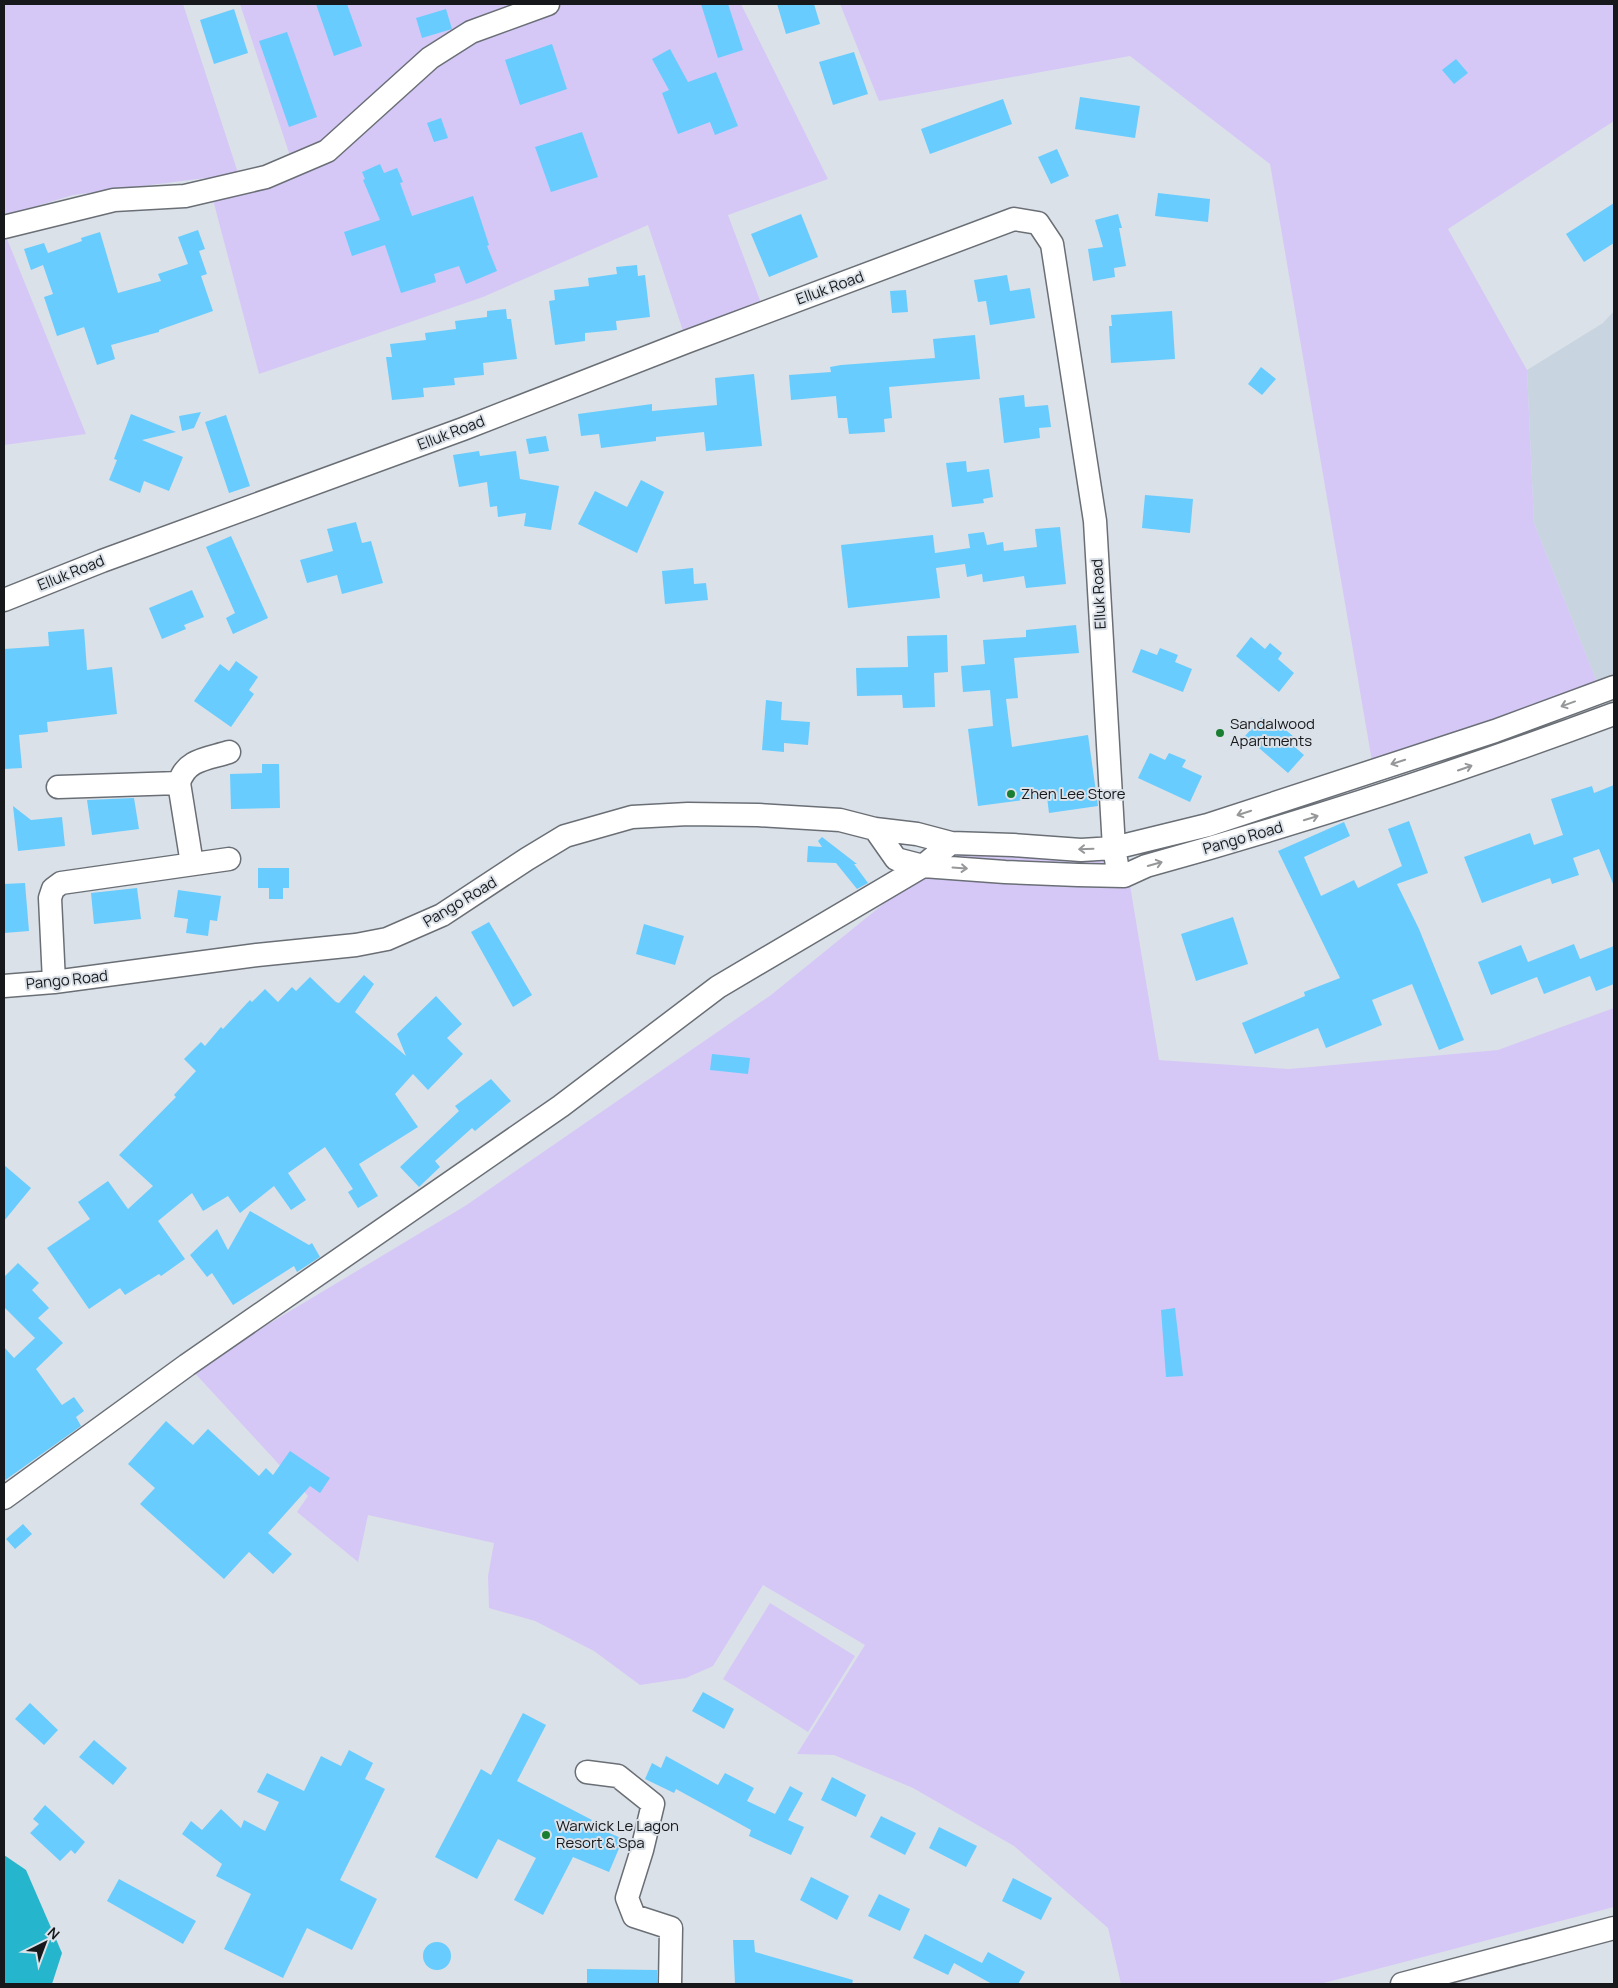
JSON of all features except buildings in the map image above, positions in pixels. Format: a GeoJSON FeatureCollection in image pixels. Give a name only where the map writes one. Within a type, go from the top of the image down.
{"type":"FeatureCollection","features":[{"type":"Feature","properties":{"kind":"street"},"geometry":{"type":"LineString","coordinates":[[4,227],[114,200],[184,196],[266,177],[328,151],[430,58],[470,32],[548,4]]}},
{"type":"Feature","properties":{"kind":"street","name":"Elluk Road"},"geometry":{"type":"LineString","coordinates":[[4,600],[102,561],[462,429],[686,342],[1014,219],[1038,222],[1052,244],[1095,521],[1114,848],[1119,876]]}},
{"type":"Feature","properties":{"kind":"street","name":"Pango Road"},"geometry":{"type":"LineString","coordinates":[[4,986],[54,982],[257,955],[356,945],[387,939],[442,915],[526,859],[565,836],[632,817],[688,814],[758,815],[840,820],[875,829],[917,834],[951,843],[1013,844],[1081,850],[1114,848],[1208,825],[1495,730],[1614,687]]}},
{"type":"Feature","properties":{"kind":"street","name":"Pango Road"},"geometry":{"type":"LineString","coordinates":[[875,829],[896,859],[923,866],[1005,872],[1119,876],[1372,800],[1614,714]]}},
{"type":"Feature","properties":{"kind":"street"},"geometry":{"type":"LineString","coordinates":[[192,864],[179,783],[182,772],[189,765],[229,752]]}},
{"type":"Feature","properties":{"kind":"street"},"geometry":{"type":"LineString","coordinates":[[58,787],[179,783]]}},
{"type":"Feature","properties":{"kind":"street"},"geometry":{"type":"LineString","coordinates":[[4,1498],[187,1365],[561,1106],[718,987],[923,866],[951,843]]}},
{"type":"Feature","properties":{"kind":"street"},"geometry":{"type":"LineString","coordinates":[[54,982],[50,898],[53,889],[61,883],[229,859]]}},
{"type":"Feature","properties":{"kind":"street"},"geometry":{"type":"LineString","coordinates":[[587,1772],[618,1776],[652,1804],[642,1850],[627,1898],[634,1916],[671,1928],[670,1984]]}},
{"type":"Feature","properties":{"kind":"street"},"geometry":{"type":"LineString","coordinates":[[1402,1984],[1614,1928]]}},
{"type":"Feature","properties":{"kind":"shaded area"},"geometry":{"type":"Polygon","coordinates":[[[4,4],[183,4],[239,176],[290,156],[240,4],[741,4],[828,179],[728,215],[761,303],[684,334],[648,225],[483,297],[259,374],[212,196],[205,178],[73,195],[4,216],[4,4]]]}},
{"type":"Feature","properties":{"kind":"shaded area"},"geometry":{"type":"Polygon","coordinates":[[[840,4],[1614,4],[1614,121],[1448,229],[1527,370],[1534,523],[1602,695],[1375,779],[1270,164],[1130,56],[879,101],[840,4]]]}},
{"type":"Feature","properties":{"kind":"shaded area"},"geometry":{"type":"Polygon","coordinates":[[[4,232],[5,234],[86,434],[4,445],[4,232]]]}},
{"type":"Feature","properties":{"kind":"shaded area"},"geometry":{"type":"Polygon","coordinates":[[[1614,311],[1614,690],[1602,695],[1534,523],[1527,370],[1603,323],[1614,311]]]}},
{"type":"Feature","properties":{"kind":"shaded area"},"geometry":{"type":"Polygon","coordinates":[[[955,846],[1125,855],[1159,1060],[1289,1069],[1498,1050],[1614,1008],[1614,1907],[1320,1984],[1121,1984],[1108,1928],[1014,1846],[913,1788],[834,1755],[797,1754],[865,1645],[763,1585],[713,1666],[686,1678],[640,1685],[594,1651],[535,1621],[489,1608],[488,1576],[494,1543],[368,1515],[358,1562],[297,1512],[308,1496],[192,1370],[465,1206],[771,995],[955,846]]]}},
{"type":"Feature","properties":{"kind":"shaded area"},"geometry":{"type":"Polygon","coordinates":[[[770,1603],[855,1656],[808,1732],[723,1679],[770,1603]]]}},
{"type":"Feature","properties":{"kind":"water"},"geometry":{"type":"Polygon","coordinates":[[[4,1855],[26,1870],[62,1953],[52,1984],[4,1984],[4,1855]]]}},
{"type":"Feature","properties":{"kind":"place","name":"Sandalwood Apartments"},"geometry":{"type":"Point","coordinates":[1220,733]}},
{"type":"Feature","properties":{"kind":"place","name":"Zhen Lee Store"},"geometry":{"type":"Point","coordinates":[1011,794]}},
{"type":"Feature","properties":{"kind":"place","name":"Warwick Le Lagon Resort & Spa"},"geometry":{"type":"Point","coordinates":[546,1835]}}]}
